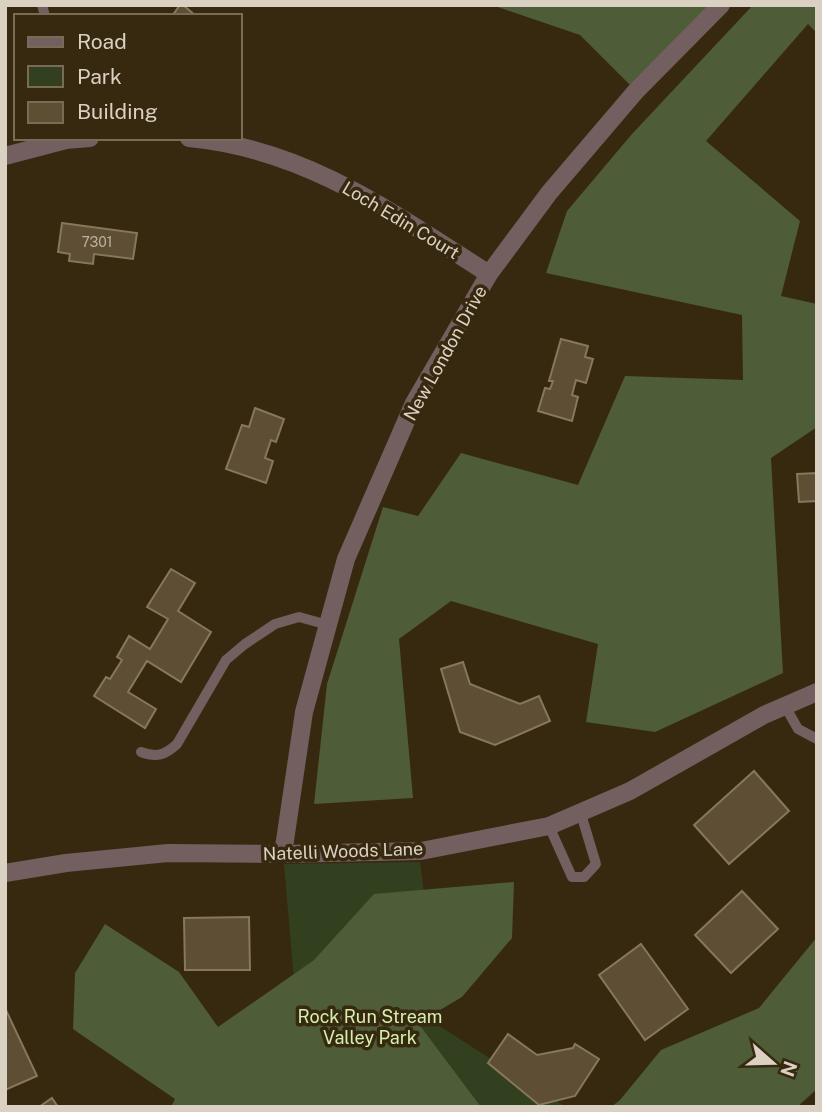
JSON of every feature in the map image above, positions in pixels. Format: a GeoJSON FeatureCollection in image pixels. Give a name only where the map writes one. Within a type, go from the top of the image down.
{"type":"FeatureCollection","features":[{"type":"Feature","properties":{"kind":"street","name":"New London Drive"},"geometry":{"type":"LineString","coordinates":[[284,854],[304,712],[346,559],[414,402],[489,274],[549,193],[636,91],[721,5]]}},
{"type":"Feature","properties":{"kind":"street"},"geometry":{"type":"LineString","coordinates":[[5,156],[75,140]]}},
{"type":"Feature","properties":{"kind":"street","name":"Loch Edin Court"},"geometry":{"type":"LineString","coordinates":[[209,140],[299,164],[359,192],[489,274]]}},
{"type":"Feature","properties":{"kind":"street","name":"Natelli Woods Lane"},"geometry":{"type":"LineString","coordinates":[[5,873],[66,863],[168,853],[422,851],[549,826],[630,791],[764,715],[817,692]]}},
{"type":"Feature","properties":{"kind":"lane"},"geometry":{"type":"LineString","coordinates":[[141,752],[159,756],[177,744],[226,660],[263,632],[275,624],[299,617],[328,625]]}},
{"type":"Feature","properties":{"kind":"lane"},"geometry":{"type":"LineString","coordinates":[[785,706],[798,729],[817,739]]}},
{"type":"Feature","properties":{"kind":"lane"},"geometry":{"type":"LineString","coordinates":[[549,826],[572,877],[584,877],[597,864],[580,814]]}},
{"type":"Feature","properties":{"kind":"green space"},"geometry":{"type":"Polygon","coordinates":[[[492,5],[721,5],[636,91],[580,35],[492,5]]]}},
{"type":"Feature","properties":{"kind":"green space"},"geometry":{"type":"Polygon","coordinates":[[[753,5],[817,5],[817,33],[808,24],[706,141],[800,221],[781,296],[817,304],[817,427],[771,458],[783,673],[655,732],[586,722],[598,644],[451,601],[399,639],[413,798],[314,804],[327,684],[383,507],[418,516],[461,453],[578,485],[625,376],[743,380],[742,315],[546,273],[567,211],[632,134],[753,5]]]}},
{"type":"Feature","properties":{"kind":"green space","name":"Rock Run Stream Valley Park"},"geometry":{"type":"Polygon","coordinates":[[[420,862],[441,1027],[566,1107],[305,1107],[284,864],[420,862]]]}},
{"type":"Feature","properties":{"kind":"green space"},"geometry":{"type":"Polygon","coordinates":[[[514,882],[512,938],[462,997],[418,1023],[481,1107],[171,1107],[175,1099],[73,1029],[75,973],[105,924],[179,972],[218,1027],[314,960],[374,894],[514,882]]]}},
{"type":"Feature","properties":{"kind":"green space"},"geometry":{"type":"Polygon","coordinates":[[[817,937],[817,1089],[797,1107],[611,1107],[620,1100],[661,1050],[759,1008],[817,937]]]}},
{"type":"Feature","properties":{"kind":"building"},"geometry":{"type":"Polygon","coordinates":[[[183,5],[194,14],[173,14],[183,5]]]}},
{"type":"Feature","properties":{"kind":"building"},"geometry":{"type":"Polygon","coordinates":[[[62,223],[137,233],[133,259],[94,254],[93,264],[69,261],[70,254],[58,252],[62,223]]]}},
{"type":"Feature","properties":{"kind":"building"},"geometry":{"type":"Polygon","coordinates":[[[561,339],[588,346],[585,357],[593,359],[586,383],[576,380],[572,395],[578,397],[572,421],[538,411],[545,388],[550,389],[553,381],[549,381],[561,339]]]}},
{"type":"Feature","properties":{"kind":"building"},"geometry":{"type":"Polygon","coordinates":[[[255,408],[284,419],[276,442],[271,440],[265,458],[273,461],[266,483],[226,469],[242,425],[249,427],[255,408]]]}},
{"type":"Feature","properties":{"kind":"building"},"geometry":{"type":"Polygon","coordinates":[[[817,473],[817,501],[799,502],[797,474],[817,473]]]}},
{"type":"Feature","properties":{"kind":"building"},"geometry":{"type":"Polygon","coordinates":[[[171,569],[195,583],[178,611],[211,632],[181,682],[147,661],[128,692],[156,709],[145,728],[94,696],[106,677],[110,679],[122,660],[117,657],[129,636],[150,649],[168,619],[147,607],[171,569]]]}},
{"type":"Feature","properties":{"kind":"building"},"geometry":{"type":"Polygon","coordinates":[[[463,662],[470,684],[520,704],[539,696],[550,721],[495,745],[460,732],[441,669],[463,662]]]}},
{"type":"Feature","properties":{"kind":"building"},"geometry":{"type":"Polygon","coordinates":[[[754,771],[789,811],[729,864],[694,825],[754,771]]]}},
{"type":"Feature","properties":{"kind":"building"},"geometry":{"type":"Polygon","coordinates":[[[742,891],[778,929],[731,973],[695,935],[742,891]]]}},
{"type":"Feature","properties":{"kind":"building"},"geometry":{"type":"Polygon","coordinates":[[[249,917],[250,970],[185,970],[184,918],[249,917]]]}},
{"type":"Feature","properties":{"kind":"building"},"geometry":{"type":"Polygon","coordinates":[[[641,944],[688,1009],[645,1040],[599,975],[641,944]]]}},
{"type":"Feature","properties":{"kind":"building"},"geometry":{"type":"Polygon","coordinates":[[[5,1008],[37,1076],[5,1090],[5,1008]]]}},
{"type":"Feature","properties":{"kind":"building"},"geometry":{"type":"Polygon","coordinates":[[[508,1034],[537,1055],[573,1048],[575,1044],[599,1059],[575,1096],[539,1105],[488,1063],[508,1034]]]}},
{"type":"Feature","properties":{"kind":"building"},"geometry":{"type":"Polygon","coordinates":[[[52,1098],[58,1107],[39,1107],[52,1098]]]}}]}
